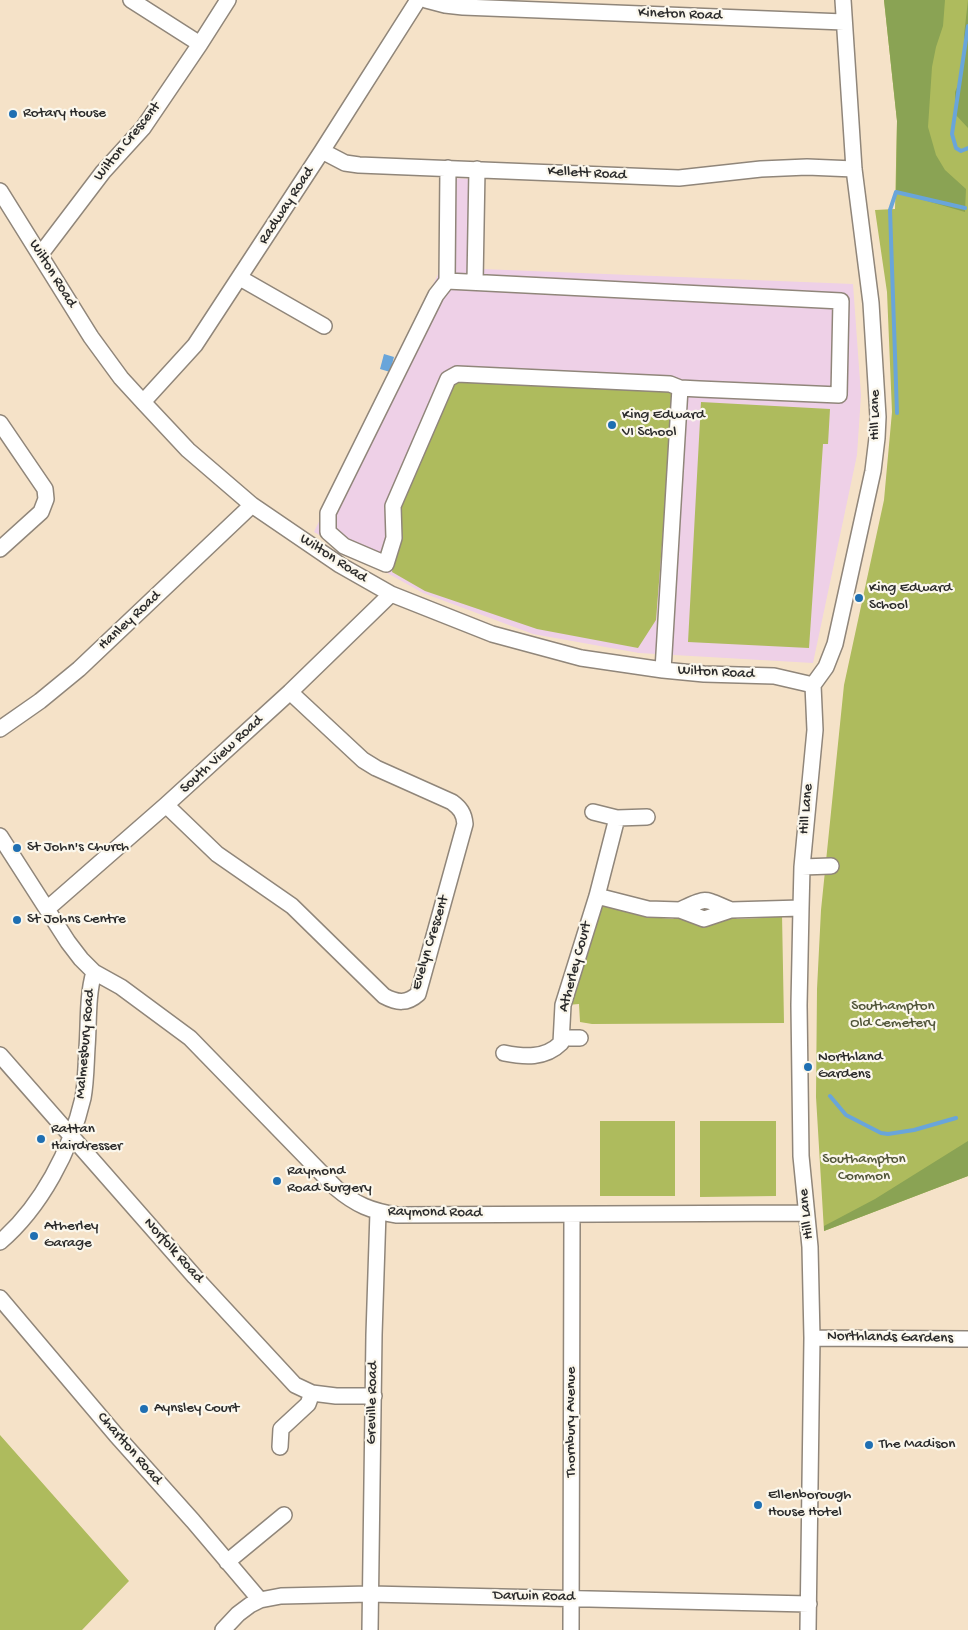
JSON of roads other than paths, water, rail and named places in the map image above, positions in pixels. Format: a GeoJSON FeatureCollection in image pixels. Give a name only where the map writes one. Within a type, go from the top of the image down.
{"type":"FeatureCollection","features":[{"type":"Feature","properties":{"kind":"street"},"geometry":{"type":"LineString","coordinates":[[131,0],[200,44]]}},
{"type":"Feature","properties":{"kind":"street","name":"Wilton Crescent"},"geometry":{"type":"LineString","coordinates":[[40,255],[103,172],[143,128],[228,0]]}},
{"type":"Feature","properties":{"kind":"street","name":"Radway Road"},"geometry":{"type":"LineString","coordinates":[[143,402],[196,345],[418,0]]}},
{"type":"Feature","properties":{"kind":"street","name":"Kineton Road"},"geometry":{"type":"LineString","coordinates":[[426,0],[463,7],[844,22]]}},
{"type":"Feature","properties":{"kind":"street","name":"Hill Lane"},"geometry":{"type":"LineString","coordinates":[[808,1630],[812,1338],[810,1247],[801,1156],[800,1116],[799,1005],[802,867],[815,730],[813,685],[826,667],[835,644],[863,520],[877,438],[878,416],[871,303],[854,169],[843,0]]}},
{"type":"Feature","properties":{"kind":"street","name":"Kellett Road"},"geometry":{"type":"LineString","coordinates":[[322,151],[345,163],[358,165],[679,178],[760,169],[807,167],[854,169]]}},
{"type":"Feature","properties":{"kind":"street"},"geometry":{"type":"LineString","coordinates":[[386,564],[344,546],[328,532],[328,513],[436,294],[447,281],[448,168]]}},
{"type":"Feature","properties":{"kind":"street"},"geometry":{"type":"LineString","coordinates":[[475,282],[476,169]]}},
{"type":"Feature","properties":{"kind":"street","name":"Wilton Road"},"geometry":{"type":"LineString","coordinates":[[0,191],[91,337],[143,402],[188,450],[252,505],[340,565],[391,594],[501,637],[580,658],[704,674],[774,676],[813,685]]}},
{"type":"Feature","properties":{"kind":"street"},"geometry":{"type":"LineString","coordinates":[[240,278],[324,326]]}},
{"type":"Feature","properties":{"kind":"street"},"geometry":{"type":"LineString","coordinates":[[374,584],[386,564],[394,538],[393,506],[448,380],[457,374],[670,384],[680,388],[839,395],[841,302],[447,281]]}},
{"type":"Feature","properties":{"kind":"street"},"geometry":{"type":"LineString","coordinates":[[663,670],[680,388]]}},
{"type":"Feature","properties":{"kind":"street"},"geometry":{"type":"LineString","coordinates":[[0,423],[44,489],[46,499],[41,512],[0,549]]}},
{"type":"Feature","properties":{"kind":"street","name":"Hanley Road"},"geometry":{"type":"LineString","coordinates":[[0,729],[40,701],[79,669],[252,505]]}},
{"type":"Feature","properties":{"kind":"street","name":"South View Road"},"geometry":{"type":"LineString","coordinates":[[47,909],[166,805],[290,692],[391,594]]}},
{"type":"Feature","properties":{"kind":"street","name":"Evelyn Crescent"},"geometry":{"type":"LineString","coordinates":[[166,805],[217,854],[292,906],[384,996],[402,1002],[412,999],[418,994],[465,824],[465,816],[460,808],[452,802],[376,768],[363,760],[290,692]]}},
{"type":"Feature","properties":{"kind":"street"},"geometry":{"type":"LineString","coordinates":[[594,812],[617,818],[647,818]]}},
{"type":"Feature","properties":{"kind":"street","name":"Atherley Court"},"geometry":{"type":"LineString","coordinates":[[562,1038],[562,1005],[596,896],[617,818]]}},
{"type":"Feature","properties":{"kind":"street"},"geometry":{"type":"LineString","coordinates":[[0,836],[68,942],[94,972]]}},
{"type":"Feature","properties":{"kind":"street"},"geometry":{"type":"LineString","coordinates":[[802,867],[831,866]]}},
{"type":"Feature","properties":{"kind":"street"},"geometry":{"type":"LineString","coordinates":[[596,896],[648,909],[680,910],[704,919],[732,910],[801,908]]}},
{"type":"Feature","properties":{"kind":"street","name":"Raymond Road"},"geometry":{"type":"LineString","coordinates":[[94,972],[121,987],[185,1034],[336,1188],[362,1206],[378,1212],[397,1215],[806,1213]]}},
{"type":"Feature","properties":{"kind":"street","name":"Malmesbury Road"},"geometry":{"type":"LineString","coordinates":[[0,1242],[24,1218],[56,1171],[71,1134],[83,1097],[89,1031],[89,989],[94,972]]}},
{"type":"Feature","properties":{"kind":"street"},"geometry":{"type":"LineString","coordinates":[[504,1053],[529,1056],[543,1054],[556,1048],[562,1038],[580,1038]]}},
{"type":"Feature","properties":{"kind":"street","name":"Norfolk Road"},"geometry":{"type":"LineString","coordinates":[[0,1055],[196,1277],[295,1385],[312,1393],[336,1396],[374,1396]]}},
{"type":"Feature","properties":{"kind":"street","name":"Greville Road"},"geometry":{"type":"LineString","coordinates":[[370,1630],[374,1334],[378,1212]]}},
{"type":"Feature","properties":{"kind":"street","name":"Thornbury Avenue"},"geometry":{"type":"LineString","coordinates":[[571,1630],[572,1215]]}},
{"type":"Feature","properties":{"kind":"street","name":"Charlton Road"},"geometry":{"type":"LineString","coordinates":[[0,1298],[260,1600]]}},
{"type":"Feature","properties":{"kind":"street","name":"Northlands Gardens"},"geometry":{"type":"LineString","coordinates":[[812,1338],[968,1339]]}},
{"type":"Feature","properties":{"kind":"street"},"geometry":{"type":"LineString","coordinates":[[280,1447],[281,1429],[308,1404],[312,1393]]}},
{"type":"Feature","properties":{"kind":"street"},"geometry":{"type":"LineString","coordinates":[[227,1562],[284,1515]]}},
{"type":"Feature","properties":{"kind":"street","name":"Darwin Road"},"geometry":{"type":"LineString","coordinates":[[260,1600],[281,1596],[370,1594],[809,1604]]}},
{"type":"Feature","properties":{"kind":"street"},"geometry":{"type":"LineString","coordinates":[[223,1630],[238,1614],[260,1600]]}},
{"type":"Feature","properties":{"kind":"water"},"geometry":{"type":"Polygon","coordinates":[[[384,354],[394,357],[390,372],[380,369],[384,354]]]}},
{"type":"Feature","properties":{"kind":"waterway"},"geometry":{"type":"LineString","coordinates":[[968,26],[952,134],[956,148],[961,151],[968,148]]}},
{"type":"Feature","properties":{"kind":"waterway"},"geometry":{"type":"LineString","coordinates":[[897,413],[890,210],[896,192],[965,208]]}},
{"type":"Feature","properties":{"kind":"waterway"},"geometry":{"type":"LineString","coordinates":[[830,1096],[846,1115],[881,1133],[888,1134],[914,1130],[956,1118]]}},
{"type":"Feature","properties":{"kind":"place","name":"Rotary House"},"geometry":{"type":"Point","coordinates":[13,114]}},
{"type":"Feature","properties":{"kind":"place","name":"King Edward VI School"},"geometry":{"type":"Point","coordinates":[612,425]}},
{"type":"Feature","properties":{"kind":"place","name":"King Edward School"},"geometry":{"type":"Point","coordinates":[859,598]}},
{"type":"Feature","properties":{"kind":"place","name":"St John's Church"},"geometry":{"type":"Point","coordinates":[17,848]}},
{"type":"Feature","properties":{"kind":"place","name":"St Johns Centre"},"geometry":{"type":"Point","coordinates":[17,920]}},
{"type":"Feature","properties":{"kind":"place","name":"Northland Gardens"},"geometry":{"type":"Point","coordinates":[808,1067]}},
{"type":"Feature","properties":{"kind":"place","name":"Rattan Hairdresser"},"geometry":{"type":"Point","coordinates":[41,1139]}},
{"type":"Feature","properties":{"kind":"place","name":"Raymond Road Surgery"},"geometry":{"type":"Point","coordinates":[277,1181]}},
{"type":"Feature","properties":{"kind":"place","name":"Atherley Garage"},"geometry":{"type":"Point","coordinates":[34,1236]}},
{"type":"Feature","properties":{"kind":"place","name":"Aynsley Court"},"geometry":{"type":"Point","coordinates":[144,1409]}},
{"type":"Feature","properties":{"kind":"place","name":"The Madison"},"geometry":{"type":"Point","coordinates":[869,1445]}},
{"type":"Feature","properties":{"kind":"place","name":"Ellenborough House Hotel"},"geometry":{"type":"Point","coordinates":[758,1505]}},
{"type":"Feature","properties":{"kind":"park label","name":"Southampton Old Cemetery"},"geometry":{"type":"Point","coordinates":[893,1016]}},
{"type":"Feature","properties":{"kind":"park label","name":"Southampton Common"},"geometry":{"type":"Point","coordinates":[864,1168]}}]}
